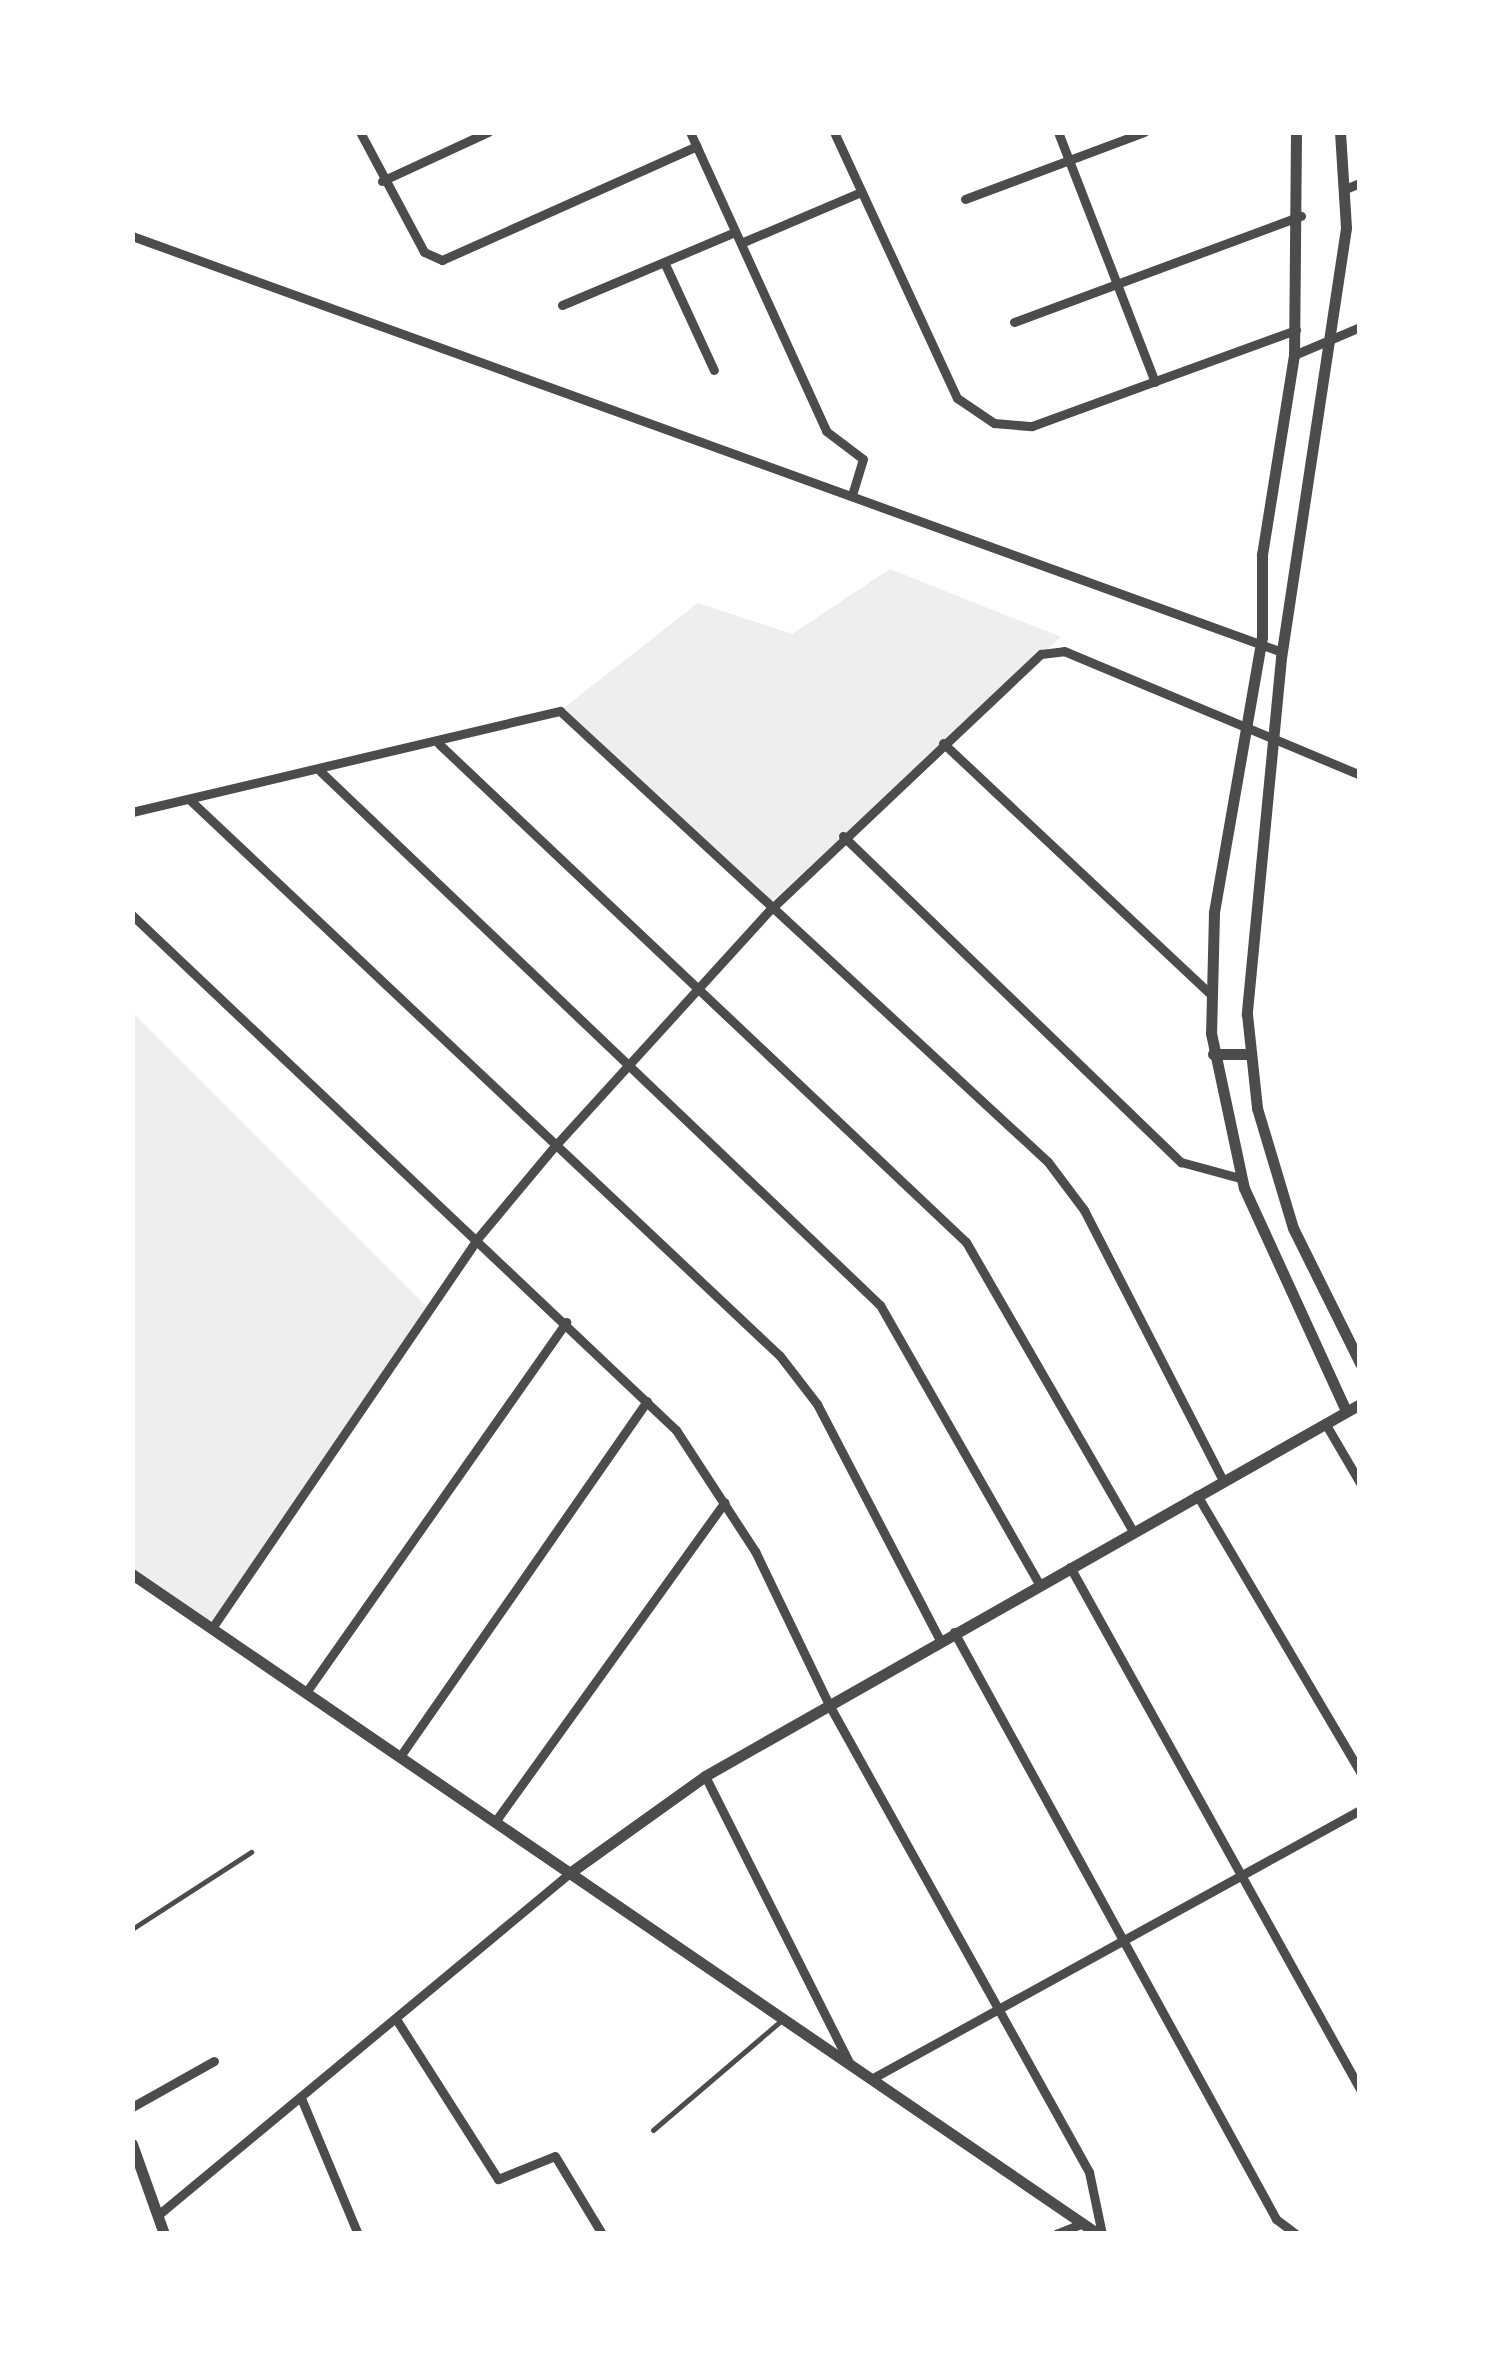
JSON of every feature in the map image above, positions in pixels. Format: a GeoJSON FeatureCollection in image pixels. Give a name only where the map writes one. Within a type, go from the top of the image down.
{"type":"FeatureCollection","features":[{"type":"Feature","properties":{"kind":"street"},"geometry":{"type":"LineString","coordinates":[[360,132],[382,181],[424,252],[449,258],[696,146]]}},
{"type":"Feature","properties":{"kind":"street"},"geometry":{"type":"LineString","coordinates":[[382,181],[488,132]]}},
{"type":"Feature","properties":{"kind":"street"},"geometry":{"type":"LineString","coordinates":[[690,132],[826,431],[863,459],[852,496]]}},
{"type":"Feature","properties":{"kind":"street"},"geometry":{"type":"LineString","coordinates":[[834,132],[948,381],[972,413],[1014,428],[1296,330]]}},
{"type":"Feature","properties":{"kind":"street"},"geometry":{"type":"LineString","coordinates":[[1058,132],[1155,382]]}},
{"type":"Feature","properties":{"kind":"street"},"geometry":{"type":"LineString","coordinates":[[965,199],[1144,132]]}},
{"type":"Feature","properties":{"kind":"street"},"geometry":{"type":"LineString","coordinates":[[1296,132],[1301,216],[1294,355],[1262,555],[1260,643],[1243,724],[1210,994],[1213,1054],[1240,1178],[1346,1411]]}},
{"type":"Feature","properties":{"kind":"street"},"geometry":{"type":"LineString","coordinates":[[1340,132],[1344,189],[1334,339],[1282,652],[1251,908],[1251,1054],[1292,1228],[1360,1362]]}},
{"type":"Feature","properties":{"kind":"street"},"geometry":{"type":"LineString","coordinates":[[1344,189],[1360,184]]}},
{"type":"Feature","properties":{"kind":"street"},"geometry":{"type":"LineString","coordinates":[[741,243],[861,192]]}},
{"type":"Feature","properties":{"kind":"street"},"geometry":{"type":"LineString","coordinates":[[1014,322],[1301,216]]}},
{"type":"Feature","properties":{"kind":"street"},"geometry":{"type":"LineString","coordinates":[[562,306],[735,232]]}},
{"type":"Feature","properties":{"kind":"street"},"geometry":{"type":"LineString","coordinates":[[132,236],[1282,652]]}},
{"type":"Feature","properties":{"kind":"street"},"geometry":{"type":"LineString","coordinates":[[664,262],[714,370]]}},
{"type":"Feature","properties":{"kind":"street"},"geometry":{"type":"LineString","coordinates":[[1294,355],[1360,326]]}},
{"type":"Feature","properties":{"kind":"street"},"geometry":{"type":"LineString","coordinates":[[212,1628],[478,1239],[554,1147],[697,986],[843,836],[1052,650],[1360,774]]}},
{"type":"Feature","properties":{"kind":"street"},"geometry":{"type":"LineString","coordinates":[[132,812],[439,744],[560,711],[770,910],[1048,1162],[1084,1210],[1223,1481]]}},
{"type":"Feature","properties":{"kind":"street"},"geometry":{"type":"LineString","coordinates":[[943,743],[1210,994]]}},
{"type":"Feature","properties":{"kind":"street"},"geometry":{"type":"LineString","coordinates":[[439,744],[966,1242],[1133,1531]]}},
{"type":"Feature","properties":{"kind":"street"},"geometry":{"type":"LineString","coordinates":[[320,771],[626,1067],[880,1305],[1039,1584]]}},
{"type":"Feature","properties":{"kind":"street"},"geometry":{"type":"LineString","coordinates":[[191,801],[780,1356],[816,1404],[940,1640]]}},
{"type":"Feature","properties":{"kind":"street"},"geometry":{"type":"LineString","coordinates":[[843,836],[1182,1162],[1240,1178]]}},
{"type":"Feature","properties":{"kind":"street"},"geometry":{"type":"LineString","coordinates":[[132,915],[646,1401],[725,1502],[828,1703],[1090,2172],[1100,2234],[1080,2227],[873,2078],[497,1819],[132,1574]]}},
{"type":"Feature","properties":{"kind":"street"},"geometry":{"type":"LineString","coordinates":[[1213,1054],[1251,1054]]}},
{"type":"Feature","properties":{"kind":"street"},"geometry":{"type":"LineString","coordinates":[[308,1692],[566,1322]]}},
{"type":"Feature","properties":{"kind":"street"},"geometry":{"type":"LineString","coordinates":[[402,1754],[646,1401]]}},
{"type":"Feature","properties":{"kind":"street"},"geometry":{"type":"LineString","coordinates":[[158,2216],[572,1872],[705,1776],[1360,1404]]}},
{"type":"Feature","properties":{"kind":"street"},"geometry":{"type":"LineString","coordinates":[[1325,1423],[1360,1482]]}},
{"type":"Feature","properties":{"kind":"street"},"geometry":{"type":"LineString","coordinates":[[1197,1495],[1360,1772]]}},
{"type":"Feature","properties":{"kind":"street"},"geometry":{"type":"LineString","coordinates":[[497,1819],[725,1502]]}},
{"type":"Feature","properties":{"kind":"street"},"geometry":{"type":"LineString","coordinates":[[1070,1567],[1245,1870],[1360,2089]]}},
{"type":"Feature","properties":{"kind":"street"},"geometry":{"type":"LineString","coordinates":[[954,1632],[1276,2220],[1296,2234]]}},
{"type":"Feature","properties":{"kind":"street"},"geometry":{"type":"LineString","coordinates":[[705,1776],[849,2062]]}},
{"type":"Feature","properties":{"kind":"street"},"geometry":{"type":"LineString","coordinates":[[873,2078],[1360,1810]]}},
{"type":"Feature","properties":{"kind":"street"},"geometry":{"type":"LineString","coordinates":[[396,2019],[498,2180],[550,2154],[602,2234]]}},
{"type":"Feature","properties":{"kind":"street"},"geometry":{"type":"LineString","coordinates":[[132,2107],[214,2061]]}},
{"type":"Feature","properties":{"kind":"street"},"geometry":{"type":"LineString","coordinates":[[301,2098],[358,2234]]}},
{"type":"Feature","properties":{"kind":"street"},"geometry":{"type":"LineString","coordinates":[[132,2144],[164,2234]]}},
{"type":"Feature","properties":{"kind":"street"},"geometry":{"type":"LineString","coordinates":[[1056,2234],[1080,2227]]}},
{"type":"Feature","properties":{"kind":"lane"},"geometry":{"type":"LineString","coordinates":[[132,1929],[251,1852]]}},
{"type":"Feature","properties":{"kind":"lane"},"geometry":{"type":"LineString","coordinates":[[653,2130],[783,2019]]}},
{"type":"Feature","properties":{"kind":"shaded area"},"geometry":{"type":"Polygon","coordinates":[[[890,569],[1061,637],[767,906],[560,711],[698,603],[792,634],[890,569]]]}},
{"type":"Feature","properties":{"kind":"shaded area"},"geometry":{"type":"Polygon","coordinates":[[[132,1012],[432,1312],[212,1628],[133,1574],[132,1012]]]}}]}
